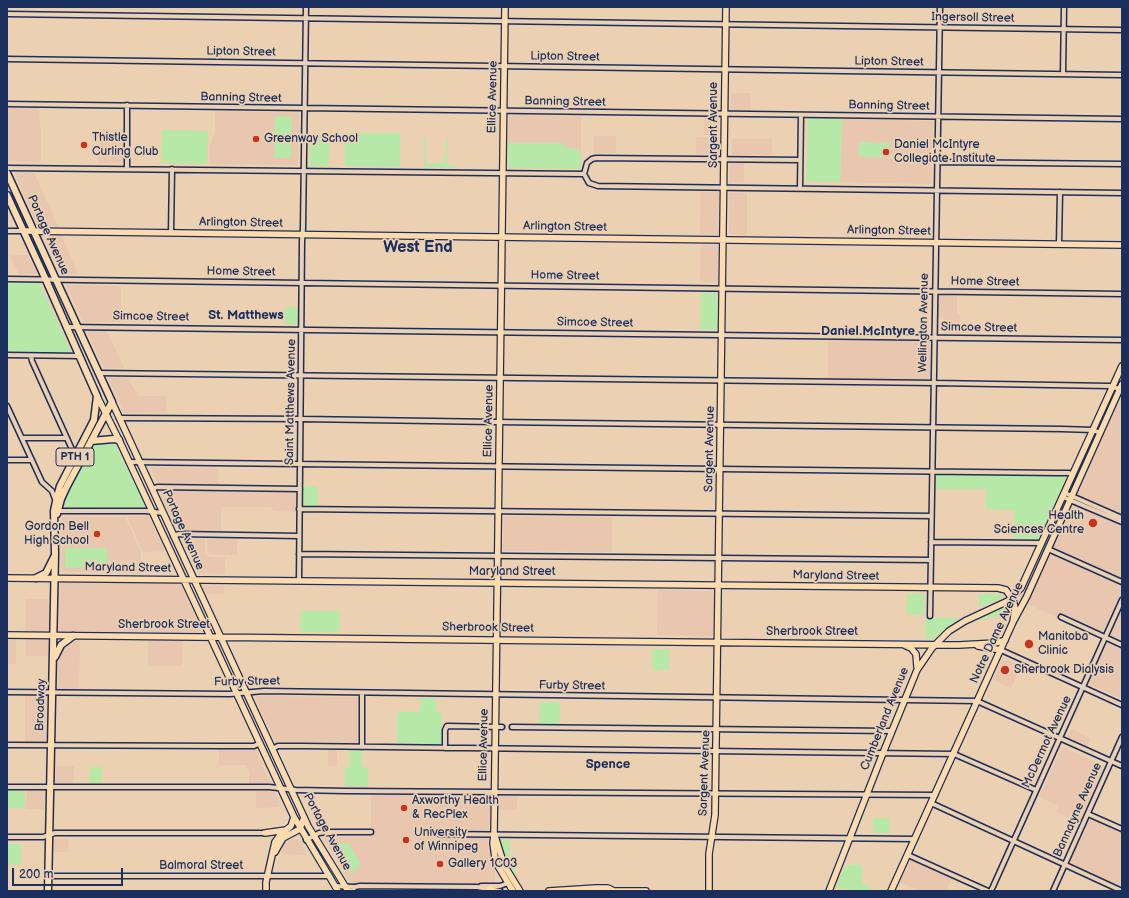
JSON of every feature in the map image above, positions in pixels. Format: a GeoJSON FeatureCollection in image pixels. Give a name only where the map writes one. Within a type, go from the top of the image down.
{"type":"FeatureCollection","features":[{"type":"Feature","properties":{"kind":"highway","name":"Portage Avenue"},"geometry":{"type":"LineString","coordinates":[[7,173],[112,402]]}},
{"type":"Feature","properties":{"kind":"highway","name":"Portage Avenue"},"geometry":{"type":"LineString","coordinates":[[7,195],[97,396]]}},
{"type":"Feature","properties":{"kind":"highway","name":"Broadway"},"geometry":{"type":"LineString","coordinates":[[56,520],[54,511],[60,486],[94,420],[97,396]]}},
{"type":"Feature","properties":{"kind":"highway","name":"Broadway"},"geometry":{"type":"LineString","coordinates":[[48,891],[56,520],[65,490],[112,402]]}},
{"type":"Feature","properties":{"kind":"highway"},"geometry":{"type":"LineString","coordinates":[[91,441],[119,440]]}},
{"type":"Feature","properties":{"kind":"highway"},"geometry":{"type":"LineString","coordinates":[[36,578],[46,572],[55,554]]}},
{"type":"Feature","properties":{"kind":"highway"},"geometry":{"type":"LineString","coordinates":[[53,662],[61,645],[73,636]]}},
{"type":"Feature","properties":{"kind":"main road","name":"Ellice Avenue"},"geometry":{"type":"LineString","coordinates":[[505,7],[496,726],[493,844],[495,858],[513,891]]}},
{"type":"Feature","properties":{"kind":"main road","name":"Sargent Avenue"},"geometry":{"type":"LineString","coordinates":[[709,891],[711,837],[716,814],[726,7]]}},
{"type":"Feature","properties":{"kind":"main road","name":"Arlington Street"},"geometry":{"type":"LineString","coordinates":[[24,231],[1122,245]]}},
{"type":"Feature","properties":{"kind":"main road","name":"Notre Dame Avenue"},"geometry":{"type":"LineString","coordinates":[[1012,598],[1021,588],[1122,367]]}},
{"type":"Feature","properties":{"kind":"main road","name":"Notre Dame Avenue"},"geometry":{"type":"LineString","coordinates":[[891,891],[1121,387]]}},
{"type":"Feature","properties":{"kind":"main road","name":"Portage Avenue"},"geometry":{"type":"LineString","coordinates":[[97,396],[130,462],[183,580],[294,817],[306,840],[336,888]]}},
{"type":"Feature","properties":{"kind":"main road","name":"Portage Avenue"},"geometry":{"type":"LineString","coordinates":[[112,402],[304,817],[314,836],[348,889]]}},
{"type":"Feature","properties":{"kind":"main road","name":"Maryland Street"},"geometry":{"type":"LineString","coordinates":[[7,578],[1000,588],[1008,592],[1012,598]]}},
{"type":"Feature","properties":{"kind":"main road"},"geometry":{"type":"LineString","coordinates":[[1012,598],[1015,608],[1013,622]]}},
{"type":"Feature","properties":{"kind":"main road","name":"Cumberland Avenue"},"geometry":{"type":"LineString","coordinates":[[829,891],[917,670],[935,644],[949,631],[1012,598]]}},
{"type":"Feature","properties":{"kind":"main road","name":"Sherbrook Street"},"geometry":{"type":"LineString","coordinates":[[7,635],[970,645],[996,643],[1005,640]]}},
{"type":"Feature","properties":{"kind":"main road"},"geometry":{"type":"LineString","coordinates":[[901,644],[911,648],[916,654],[917,670]]}},
{"type":"Feature","properties":{"kind":"main road","name":"Sherbrook Street"},"geometry":{"type":"LineString","coordinates":[[970,645],[1001,650]]}},
{"type":"Feature","properties":{"kind":"main road"},"geometry":{"type":"LineString","coordinates":[[274,845],[279,836],[291,826],[294,817]]}},
{"type":"Feature","properties":{"kind":"main road"},"geometry":{"type":"LineString","coordinates":[[273,855],[284,838],[300,829],[304,817]]}},
{"type":"Feature","properties":{"kind":"main road"},"geometry":{"type":"LineString","coordinates":[[265,833],[286,830]]}},
{"type":"Feature","properties":{"kind":"main road"},"geometry":{"type":"LineString","coordinates":[[265,833],[272,837],[274,845],[266,891]]}},
{"type":"Feature","properties":{"kind":"main road","name":"Ellice Avenue"},"geometry":{"type":"LineString","coordinates":[[494,835],[504,866],[520,891]]}},
{"type":"Feature","properties":{"kind":"main road"},"geometry":{"type":"LineString","coordinates":[[549,891],[596,888],[608,888],[614,891],[646,891]]}},
{"type":"Feature","properties":{"kind":"street","name":"Saint Matthews Avenue"},"geometry":{"type":"LineString","coordinates":[[298,581],[306,7]]}},
{"type":"Feature","properties":{"kind":"street","name":"Wellington Avenue"},"geometry":{"type":"LineString","coordinates":[[930,616],[940,7]]}},
{"type":"Feature","properties":{"kind":"street"},"geometry":{"type":"LineString","coordinates":[[1063,74],[1064,7]]}},
{"type":"Feature","properties":{"kind":"street","name":"Ingersoll Street"},"geometry":{"type":"LineString","coordinates":[[7,14],[1122,30]]}},
{"type":"Feature","properties":{"kind":"street","name":"Lipton Street"},"geometry":{"type":"LineString","coordinates":[[7,59],[1122,75]]}},
{"type":"Feature","properties":{"kind":"street","name":"Banning Street"},"geometry":{"type":"LineString","coordinates":[[7,104],[1122,119]]}},
{"type":"Feature","properties":{"kind":"street"},"geometry":{"type":"LineString","coordinates":[[127,106],[127,169]]}},
{"type":"Feature","properties":{"kind":"street"},"geometry":{"type":"LineString","coordinates":[[800,188],[801,115]]}},
{"type":"Feature","properties":{"kind":"street"},"geometry":{"type":"LineString","coordinates":[[800,160],[596,158],[587,163],[584,174],[589,183],[598,186],[1122,193]]}},
{"type":"Feature","properties":{"kind":"street"},"geometry":{"type":"LineString","coordinates":[[937,162],[1122,164]]}},
{"type":"Feature","properties":{"kind":"street"},"geometry":{"type":"LineString","coordinates":[[7,168],[584,174]]}},
{"type":"Feature","properties":{"kind":"street"},"geometry":{"type":"LineString","coordinates":[[171,233],[172,169]]}},
{"type":"Feature","properties":{"kind":"street"},"geometry":{"type":"LineString","coordinates":[[1059,244],[1060,192]]}},
{"type":"Feature","properties":{"kind":"street","name":"Arlington Street"},"geometry":{"type":"LineString","coordinates":[[7,231],[24,231]]}},
{"type":"Feature","properties":{"kind":"street","name":"Home Street"},"geometry":{"type":"LineString","coordinates":[[7,279],[1122,294]]}},
{"type":"Feature","properties":{"kind":"street","name":"Simcoe Street"},"geometry":{"type":"LineString","coordinates":[[67,327],[1122,340]]}},
{"type":"Feature","properties":{"kind":"street"},"geometry":{"type":"LineString","coordinates":[[7,355],[80,356]]}},
{"type":"Feature","properties":{"kind":"street"},"geometry":{"type":"LineString","coordinates":[[31,356],[75,456]]}},
{"type":"Feature","properties":{"kind":"street"},"geometry":{"type":"LineString","coordinates":[[99,373],[934,383],[1121,387]]}},
{"type":"Feature","properties":{"kind":"street"},"geometry":{"type":"LineString","coordinates":[[7,406],[9,415],[22,438],[42,482],[53,492],[56,501]]}},
{"type":"Feature","properties":{"kind":"street"},"geometry":{"type":"LineString","coordinates":[[119,418],[933,427],[1093,430],[1100,433]]}},
{"type":"Feature","properties":{"kind":"street"},"geometry":{"type":"LineString","coordinates":[[22,438],[67,438]]}},
{"type":"Feature","properties":{"kind":"street"},"geometry":{"type":"LineString","coordinates":[[7,460],[32,460]]}},
{"type":"Feature","properties":{"kind":"street"},"geometry":{"type":"LineString","coordinates":[[130,462],[932,471],[1058,473],[1073,475]]}},
{"type":"Feature","properties":{"kind":"street"},"geometry":{"type":"LineString","coordinates":[[152,489],[157,486],[300,489]]}},
{"type":"Feature","properties":{"kind":"street"},"geometry":{"type":"LineString","coordinates":[[1064,495],[1122,522]]}},
{"type":"Feature","properties":{"kind":"street"},"geometry":{"type":"LineString","coordinates":[[1070,498],[1122,518]]}},
{"type":"Feature","properties":{"kind":"street"},"geometry":{"type":"LineString","coordinates":[[299,509],[931,516]]}},
{"type":"Feature","properties":{"kind":"street"},"geometry":{"type":"LineString","coordinates":[[58,511],[163,513]]}},
{"type":"Feature","properties":{"kind":"street"},"geometry":{"type":"LineString","coordinates":[[174,536],[179,534],[299,536]]}},
{"type":"Feature","properties":{"kind":"street"},"geometry":{"type":"LineString","coordinates":[[931,542],[1042,543]]}},
{"type":"Feature","properties":{"kind":"street"},"geometry":{"type":"LineString","coordinates":[[1048,549],[1122,582]]}},
{"type":"Feature","properties":{"kind":"street"},"geometry":{"type":"LineString","coordinates":[[299,554],[931,560]]}},
{"type":"Feature","properties":{"kind":"street","name":"McDermot Avenue"},"geometry":{"type":"LineString","coordinates":[[990,891],[1122,600]]}},
{"type":"Feature","properties":{"kind":"street"},"geometry":{"type":"LineString","coordinates":[[1061,617],[1122,645]]}},
{"type":"Feature","properties":{"kind":"street","name":"Sherbrook Street"},"geometry":{"type":"LineString","coordinates":[[1001,650],[1122,706]]}},
{"type":"Feature","properties":{"kind":"street","name":"Furby Street"},"geometry":{"type":"LineString","coordinates":[[7,692],[362,693],[977,701],[1122,766]]}},
{"type":"Feature","properties":{"kind":"street"},"geometry":{"type":"LineString","coordinates":[[362,693],[362,747]]}},
{"type":"Feature","properties":{"kind":"street"},"geometry":{"type":"LineString","coordinates":[[445,748],[445,730],[447,726],[502,727]]}},
{"type":"Feature","properties":{"kind":"street"},"geometry":{"type":"LineString","coordinates":[[512,727],[892,731]]}},
{"type":"Feature","properties":{"kind":"street","name":"Bannatyne Avenue"},"geometry":{"type":"LineString","coordinates":[[1053,891],[1122,737]]}},
{"type":"Feature","properties":{"kind":"street"},"geometry":{"type":"LineString","coordinates":[[7,745],[254,746],[260,743]]}},
{"type":"Feature","properties":{"kind":"street"},"geometry":{"type":"LineString","coordinates":[[272,749],[278,746],[954,754],[1036,790]]}},
{"type":"Feature","properties":{"kind":"street"},"geometry":{"type":"LineString","coordinates":[[7,787],[280,788],[935,795]]}},
{"type":"Feature","properties":{"kind":"street"},"geometry":{"type":"LineString","coordinates":[[931,803],[1122,891]]}},
{"type":"Feature","properties":{"kind":"street"},"geometry":{"type":"LineString","coordinates":[[1088,814],[1122,829]]}},
{"type":"Feature","properties":{"kind":"street"},"geometry":{"type":"LineString","coordinates":[[306,840],[319,833],[371,832]]}},
{"type":"Feature","properties":{"kind":"street"},"geometry":{"type":"LineString","coordinates":[[7,837],[43,837],[55,834],[265,833]]}},
{"type":"Feature","properties":{"kind":"street"},"geometry":{"type":"LineString","coordinates":[[440,834],[915,839]]}},
{"type":"Feature","properties":{"kind":"street"},"geometry":{"type":"LineString","coordinates":[[908,855],[990,891]]}},
{"type":"Feature","properties":{"kind":"street","name":"Balmoral Street"},"geometry":{"type":"LineString","coordinates":[[48,876],[329,876]]}},
{"type":"Feature","properties":{"kind":"street"},"geometry":{"type":"LineString","coordinates":[[477,887],[483,885],[500,886],[508,883]]}},
{"type":"Feature","properties":{"kind":"street"},"geometry":{"type":"LineString","coordinates":[[336,888],[348,889],[354,887],[375,886],[477,887],[500,891]]}},
{"type":"Feature","properties":{"kind":"street"},"geometry":{"type":"LineString","coordinates":[[348,889],[354,887]]}},
{"type":"Feature","properties":{"kind":"shaded area"},"geometry":{"type":"Polygon","coordinates":[[[731,93],[750,93],[750,111],[731,111],[731,93]]]}},
{"type":"Feature","properties":{"kind":"shaded area"},"geometry":{"type":"Polygon","coordinates":[[[7,108],[39,108],[41,128],[41,162],[9,161],[7,157],[7,108]]]}},
{"type":"Feature","properties":{"kind":"shaded area","name":"Greenway School"},"geometry":{"type":"Polygon","coordinates":[[[215,111],[299,113],[298,165],[210,164],[210,146],[215,132],[215,111]]]}},
{"type":"Feature","properties":{"kind":"shaded area"},"geometry":{"type":"Polygon","coordinates":[[[509,115],[581,116],[581,152],[574,148],[508,143],[509,115]]]}},
{"type":"Feature","properties":{"kind":"shaded area"},"geometry":{"type":"Polygon","coordinates":[[[704,118],[719,118],[719,135],[704,135],[704,118]]]}},
{"type":"Feature","properties":{"kind":"shaded area","name":"Daniel McIntyre Collegiate Institute"},"geometry":{"type":"Polygon","coordinates":[[[842,119],[933,121],[931,184],[840,182],[842,119]]]}},
{"type":"Feature","properties":{"kind":"shaded area"},"geometry":{"type":"Polygon","coordinates":[[[99,129],[124,130],[124,163],[98,163],[99,129]]]}},
{"type":"Feature","properties":{"kind":"shaded area"},"geometry":{"type":"Polygon","coordinates":[[[594,136],[616,136],[616,153],[594,153],[594,136]]]}},
{"type":"Feature","properties":{"kind":"shaded area"},"geometry":{"type":"Polygon","coordinates":[[[696,137],[719,138],[719,154],[696,154],[696,137]]]}},
{"type":"Feature","properties":{"kind":"shaded area"},"geometry":{"type":"Polygon","coordinates":[[[732,139],[772,139],[772,155],[732,155],[732,139]]]}},
{"type":"Feature","properties":{"kind":"shaded area"},"geometry":{"type":"Polygon","coordinates":[[[730,163],[744,163],[744,182],[730,182],[730,163]]]}},
{"type":"Feature","properties":{"kind":"shaded area"},"geometry":{"type":"Polygon","coordinates":[[[14,172],[34,172],[58,226],[37,226],[14,172]]]}},
{"type":"Feature","properties":{"kind":"shaded area"},"geometry":{"type":"Polygon","coordinates":[[[701,192],[719,192],[718,233],[716,235],[700,234],[701,192]]]}},
{"type":"Feature","properties":{"kind":"shaded area"},"geometry":{"type":"Polygon","coordinates":[[[730,193],[747,193],[747,235],[729,234],[730,193]]]}},
{"type":"Feature","properties":{"kind":"shaded area"},"geometry":{"type":"Polygon","coordinates":[[[45,235],[61,235],[78,274],[61,274],[44,237],[45,235]]]}},
{"type":"Feature","properties":{"kind":"shaded area"},"geometry":{"type":"Polygon","coordinates":[[[701,245],[718,245],[717,282],[700,281],[701,245]]]}},
{"type":"Feature","properties":{"kind":"shaded area"},"geometry":{"type":"Polygon","coordinates":[[[9,255],[28,255],[37,274],[19,274],[9,255]]]}},
{"type":"Feature","properties":{"kind":"shaded area"},"geometry":{"type":"Polygon","coordinates":[[[66,285],[121,286],[121,322],[83,322],[66,285]]]}},
{"type":"Feature","properties":{"kind":"shaded area"},"geometry":{"type":"Polygon","coordinates":[[[938,296],[957,296],[957,314],[960,315],[960,334],[943,333],[943,317],[938,317],[938,296]]]}},
{"type":"Feature","properties":{"kind":"shaded area"},"geometry":{"type":"Polygon","coordinates":[[[89,330],[107,331],[124,368],[104,368],[87,332],[89,330]]]}},
{"type":"Feature","properties":{"kind":"shaded area"},"geometry":{"type":"Polygon","coordinates":[[[828,338],[930,339],[930,380],[828,379],[828,338]]]}},
{"type":"Feature","properties":{"kind":"shaded area"},"geometry":{"type":"Polygon","coordinates":[[[108,378],[128,378],[138,396],[166,396],[166,412],[124,413],[108,378]]]}},
{"type":"Feature","properties":{"kind":"shaded area","name":"Health Sciences Centre"},"geometry":{"type":"Polygon","coordinates":[[[1122,395],[1122,699],[1083,681],[1102,638],[1028,604],[1122,395]]]}},
{"type":"Feature","properties":{"kind":"shaded area"},"geometry":{"type":"Polygon","coordinates":[[[150,467],[218,468],[219,485],[158,483],[150,467]]]}},
{"type":"Feature","properties":{"kind":"shaded area"},"geometry":{"type":"Polygon","coordinates":[[[158,489],[297,491],[297,512],[274,511],[270,507],[221,507],[221,531],[178,531],[158,489]]]}},
{"type":"Feature","properties":{"kind":"shaded area"},"geometry":{"type":"Polygon","coordinates":[[[127,516],[148,516],[165,551],[143,552],[127,516]]]}},
{"type":"Feature","properties":{"kind":"shaded area"},"geometry":{"type":"Polygon","coordinates":[[[504,516],[612,517],[612,552],[503,551],[504,516]]]}},
{"type":"Feature","properties":{"kind":"shaded area","name":"Gordon Bell High School"},"geometry":{"type":"Polygon","coordinates":[[[62,517],[125,517],[141,552],[140,574],[61,571],[62,517]]]}},
{"type":"Feature","properties":{"kind":"shaded area"},"geometry":{"type":"Polygon","coordinates":[[[205,539],[205,553],[208,557],[225,558],[225,574],[199,573],[183,540],[205,539]]]}},
{"type":"Feature","properties":{"kind":"shaded area"},"geometry":{"type":"Polygon","coordinates":[[[207,539],[237,539],[237,555],[210,554],[208,551],[207,539]]]}},
{"type":"Feature","properties":{"kind":"shaded area"},"geometry":{"type":"Polygon","coordinates":[[[60,578],[178,579],[204,637],[182,637],[182,666],[148,666],[148,637],[80,636],[79,693],[57,693],[59,655],[64,645],[76,636],[59,635],[60,578]]]}},
{"type":"Feature","properties":{"kind":"shaded area"},"geometry":{"type":"Polygon","coordinates":[[[202,585],[224,586],[224,594],[206,594],[202,585]]]}},
{"type":"Feature","properties":{"kind":"shaded area"},"geometry":{"type":"Polygon","coordinates":[[[658,590],[714,591],[713,636],[657,635],[658,590]]]}},
{"type":"Feature","properties":{"kind":"shaded area"},"geometry":{"type":"Polygon","coordinates":[[[26,599],[49,599],[48,656],[26,656],[26,599]]]}},
{"type":"Feature","properties":{"kind":"shaded area"},"geometry":{"type":"Polygon","coordinates":[[[7,635],[16,635],[16,664],[7,664],[7,635]]]}},
{"type":"Feature","properties":{"kind":"shaded area"},"geometry":{"type":"Polygon","coordinates":[[[1003,658],[1021,666],[1011,688],[993,680],[1003,658]]]}},
{"type":"Feature","properties":{"kind":"shaded area"},"geometry":{"type":"Polygon","coordinates":[[[25,692],[47,693],[46,745],[25,745],[25,692]]]}},
{"type":"Feature","properties":{"kind":"shaded area"},"geometry":{"type":"Polygon","coordinates":[[[257,696],[358,697],[358,740],[362,747],[362,767],[368,768],[368,788],[345,787],[345,767],[349,767],[349,743],[337,742],[337,766],[328,766],[328,742],[276,742],[255,698],[257,696]]]}},
{"type":"Feature","properties":{"kind":"shaded area"},"geometry":{"type":"Polygon","coordinates":[[[1071,729],[1091,738],[1087,746],[1067,737],[1071,729]]]}},
{"type":"Feature","properties":{"kind":"shaded area"},"geometry":{"type":"Polygon","coordinates":[[[1062,747],[1105,766],[1078,823],[1056,812],[1059,806],[1039,797],[1062,747]]]}},
{"type":"Feature","properties":{"kind":"shaded area"},"geometry":{"type":"Polygon","coordinates":[[[219,749],[255,749],[271,784],[249,783],[249,772],[246,765],[219,765],[219,749]]]}},
{"type":"Feature","properties":{"kind":"shaded area"},"geometry":{"type":"Polygon","coordinates":[[[56,766],[74,766],[74,783],[55,783],[56,766]]]}},
{"type":"Feature","properties":{"kind":"shaded area"},"geometry":{"type":"Polygon","coordinates":[[[27,787],[45,787],[44,809],[26,809],[27,787]]]}},
{"type":"Feature","properties":{"kind":"shaded area"},"geometry":{"type":"Polygon","coordinates":[[[256,791],[274,791],[282,807],[256,808],[256,791]]]}},
{"type":"Feature","properties":{"kind":"shaded area","name":"University of Winnipeg"},"geometry":{"type":"Polygon","coordinates":[[[371,792],[517,794],[517,810],[489,810],[488,845],[495,869],[495,885],[462,884],[461,891],[443,891],[443,884],[426,884],[426,891],[355,891],[321,834],[371,834],[371,792]]]}},
{"type":"Feature","properties":{"kind":"shaded area"},"geometry":{"type":"Polygon","coordinates":[[[1090,817],[1122,831],[1122,888],[1069,864],[1090,817]]]}},
{"type":"Feature","properties":{"kind":"shaded area"},"geometry":{"type":"Polygon","coordinates":[[[54,839],[69,839],[68,852],[54,852],[54,839]]]}},
{"type":"Feature","properties":{"kind":"shaded area"},"geometry":{"type":"Polygon","coordinates":[[[290,839],[298,839],[307,855],[282,854],[284,842],[290,839]]]}},
{"type":"Feature","properties":{"kind":"shaded area"},"geometry":{"type":"Polygon","coordinates":[[[912,857],[953,875],[946,891],[917,891],[918,890],[900,882],[912,857]]]}},
{"type":"Feature","properties":{"kind":"green space"},"geometry":{"type":"Polygon","coordinates":[[[275,116],[292,117],[291,158],[274,158],[275,116]]]}},
{"type":"Feature","properties":{"kind":"green space"},"geometry":{"type":"Polygon","coordinates":[[[808,118],[842,119],[840,182],[806,181],[808,118]]]}},
{"type":"Feature","properties":{"kind":"green space"},"geometry":{"type":"Polygon","coordinates":[[[162,130],[208,131],[207,164],[161,163],[162,130]]]}},
{"type":"Feature","properties":{"kind":"green space"},"geometry":{"type":"Polygon","coordinates":[[[345,133],[400,133],[400,167],[345,166],[345,133]]]}},
{"type":"Feature","properties":{"kind":"green space"},"geometry":{"type":"Polygon","coordinates":[[[310,134],[328,134],[328,138],[330,138],[328,166],[310,166],[310,134]]]}},
{"type":"Feature","properties":{"kind":"green space"},"geometry":{"type":"Polygon","coordinates":[[[424,138],[426,138],[426,164],[444,163],[444,155],[446,155],[446,138],[448,138],[447,165],[456,166],[456,168],[424,167],[424,138]]]}},
{"type":"Feature","properties":{"kind":"green space"},"geometry":{"type":"Polygon","coordinates":[[[859,142],[874,142],[875,144],[890,142],[890,155],[893,155],[893,157],[859,157],[859,142]]]}},
{"type":"Feature","properties":{"kind":"green space"},"geometry":{"type":"Polygon","coordinates":[[[508,143],[564,143],[566,148],[574,148],[581,152],[581,169],[508,168],[508,143]]]}},
{"type":"Feature","properties":{"kind":"green space"},"geometry":{"type":"Polygon","coordinates":[[[7,281],[39,282],[71,352],[67,354],[7,353],[7,281]]]}},
{"type":"Feature","properties":{"kind":"green space"},"geometry":{"type":"Polygon","coordinates":[[[701,293],[717,293],[717,330],[700,329],[701,293]]]}},
{"type":"Feature","properties":{"kind":"green space"},"geometry":{"type":"Polygon","coordinates":[[[285,307],[297,307],[298,324],[285,324],[285,307]]]}},
{"type":"Feature","properties":{"kind":"green space"},"geometry":{"type":"Polygon","coordinates":[[[95,442],[114,442],[145,505],[143,509],[121,511],[70,507],[66,509],[65,499],[68,492],[95,442]]]}},
{"type":"Feature","properties":{"kind":"green space"},"geometry":{"type":"Polygon","coordinates":[[[936,474],[1067,476],[1039,539],[1014,538],[1014,510],[986,509],[986,489],[936,489],[936,474]]]}},
{"type":"Feature","properties":{"kind":"green space"},"geometry":{"type":"Polygon","coordinates":[[[303,486],[317,486],[318,506],[303,505],[303,486]]]}},
{"type":"Feature","properties":{"kind":"green space"},"geometry":{"type":"Polygon","coordinates":[[[65,548],[107,548],[108,568],[65,568],[65,548]]]}},
{"type":"Feature","properties":{"kind":"green space"},"geometry":{"type":"Polygon","coordinates":[[[907,594],[924,594],[924,615],[907,615],[907,594]]]}},
{"type":"Feature","properties":{"kind":"green space"},"geometry":{"type":"Polygon","coordinates":[[[979,594],[1002,594],[1004,597],[979,608],[979,594]]]}},
{"type":"Feature","properties":{"kind":"green space"},"geometry":{"type":"Polygon","coordinates":[[[1008,605],[1009,611],[1005,621],[1002,621],[1002,617],[986,617],[985,620],[980,619],[983,616],[1008,605]]]}},
{"type":"Feature","properties":{"kind":"green space"},"geometry":{"type":"Polygon","coordinates":[[[300,611],[340,611],[340,632],[300,632],[300,611]]]}},
{"type":"Feature","properties":{"kind":"green space"},"geometry":{"type":"Polygon","coordinates":[[[925,618],[958,618],[933,639],[925,639],[925,618]]]}},
{"type":"Feature","properties":{"kind":"green space"},"geometry":{"type":"Polygon","coordinates":[[[652,649],[669,649],[669,670],[652,670],[652,649]]]}},
{"type":"Feature","properties":{"kind":"green space"},"geometry":{"type":"Polygon","coordinates":[[[420,698],[436,698],[436,712],[442,712],[442,744],[397,743],[397,712],[420,712],[420,698]]]}},
{"type":"Feature","properties":{"kind":"green space"},"geometry":{"type":"Polygon","coordinates":[[[540,702],[560,702],[559,725],[539,725],[540,702]]]}},
{"type":"Feature","properties":{"kind":"green space"},"geometry":{"type":"Polygon","coordinates":[[[349,751],[362,751],[362,767],[368,768],[368,786],[345,786],[345,767],[349,767],[349,751]]]}},
{"type":"Feature","properties":{"kind":"green space"},"geometry":{"type":"Polygon","coordinates":[[[91,767],[102,767],[102,783],[89,783],[91,767]]]}},
{"type":"Feature","properties":{"kind":"green space"},"geometry":{"type":"Polygon","coordinates":[[[7,768],[8,789],[25,789],[25,808],[7,808],[7,768]]]}},
{"type":"Feature","properties":{"kind":"green space"},"geometry":{"type":"Polygon","coordinates":[[[873,818],[890,818],[890,833],[873,833],[873,818]]]}},
{"type":"Feature","properties":{"kind":"green space"},"geometry":{"type":"Polygon","coordinates":[[[501,839],[510,840],[510,855],[512,863],[516,869],[515,877],[504,857],[501,839]]]}},
{"type":"Feature","properties":{"kind":"green space"},"geometry":{"type":"Polygon","coordinates":[[[339,843],[349,844],[360,862],[360,865],[352,873],[347,871],[331,845],[339,843]]]}},
{"type":"Feature","properties":{"kind":"green space"},"geometry":{"type":"Polygon","coordinates":[[[7,844],[21,844],[21,865],[7,865],[7,844]]]}},
{"type":"Feature","properties":{"kind":"green space"},"geometry":{"type":"Polygon","coordinates":[[[845,865],[862,865],[862,885],[870,885],[870,891],[836,888],[845,865]]]}},
{"type":"Feature","properties":{"kind":"tunnel"},"geometry":{"type":"LineString","coordinates":[[502,727],[512,727]]}},
{"type":"Feature","properties":{"kind":"place","name":"Greenway School"},"geometry":{"type":"Point","coordinates":[256,139]}},
{"type":"Feature","properties":{"kind":"place","name":"Thistle Curling Club"},"geometry":{"type":"Point","coordinates":[84,145]}},
{"type":"Feature","properties":{"kind":"place","name":"Daniel McIntyre Collegiate Institute"},"geometry":{"type":"Point","coordinates":[886,152]}},
{"type":"Feature","properties":{"kind":"place","name":"Health Sciences Centre"},"geometry":{"type":"Point","coordinates":[1093,523]}},
{"type":"Feature","properties":{"kind":"place","name":"Gordon Bell High School"},"geometry":{"type":"Point","coordinates":[97,534]}},
{"type":"Feature","properties":{"kind":"place","name":"Manitoba Clinic"},"geometry":{"type":"Point","coordinates":[1029,644]}},
{"type":"Feature","properties":{"kind":"place","name":"Sherbrook Dialysis"},"geometry":{"type":"Point","coordinates":[1005,670]}},
{"type":"Feature","properties":{"kind":"place","name":"Axworthy Health & RecPlex"},"geometry":{"type":"Point","coordinates":[404,808]}},
{"type":"Feature","properties":{"kind":"place","name":"University of Winnipeg"},"geometry":{"type":"Point","coordinates":[406,840]}},
{"type":"Feature","properties":{"kind":"place","name":"Gallery 1C03"},"geometry":{"type":"Point","coordinates":[440,864]}},
{"type":"Feature","properties":{"kind":"district","name":"West End"},"geometry":{"type":"Point","coordinates":[418,248]}},
{"type":"Feature","properties":{"kind":"district","name":"St. Matthews"},"geometry":{"type":"Point","coordinates":[246,316]}},
{"type":"Feature","properties":{"kind":"district","name":"Daniel McIntyre"},"geometry":{"type":"Point","coordinates":[868,332]}},
{"type":"Feature","properties":{"kind":"district","name":"Spence"},"geometry":{"type":"Point","coordinates":[608,765]}}]}
